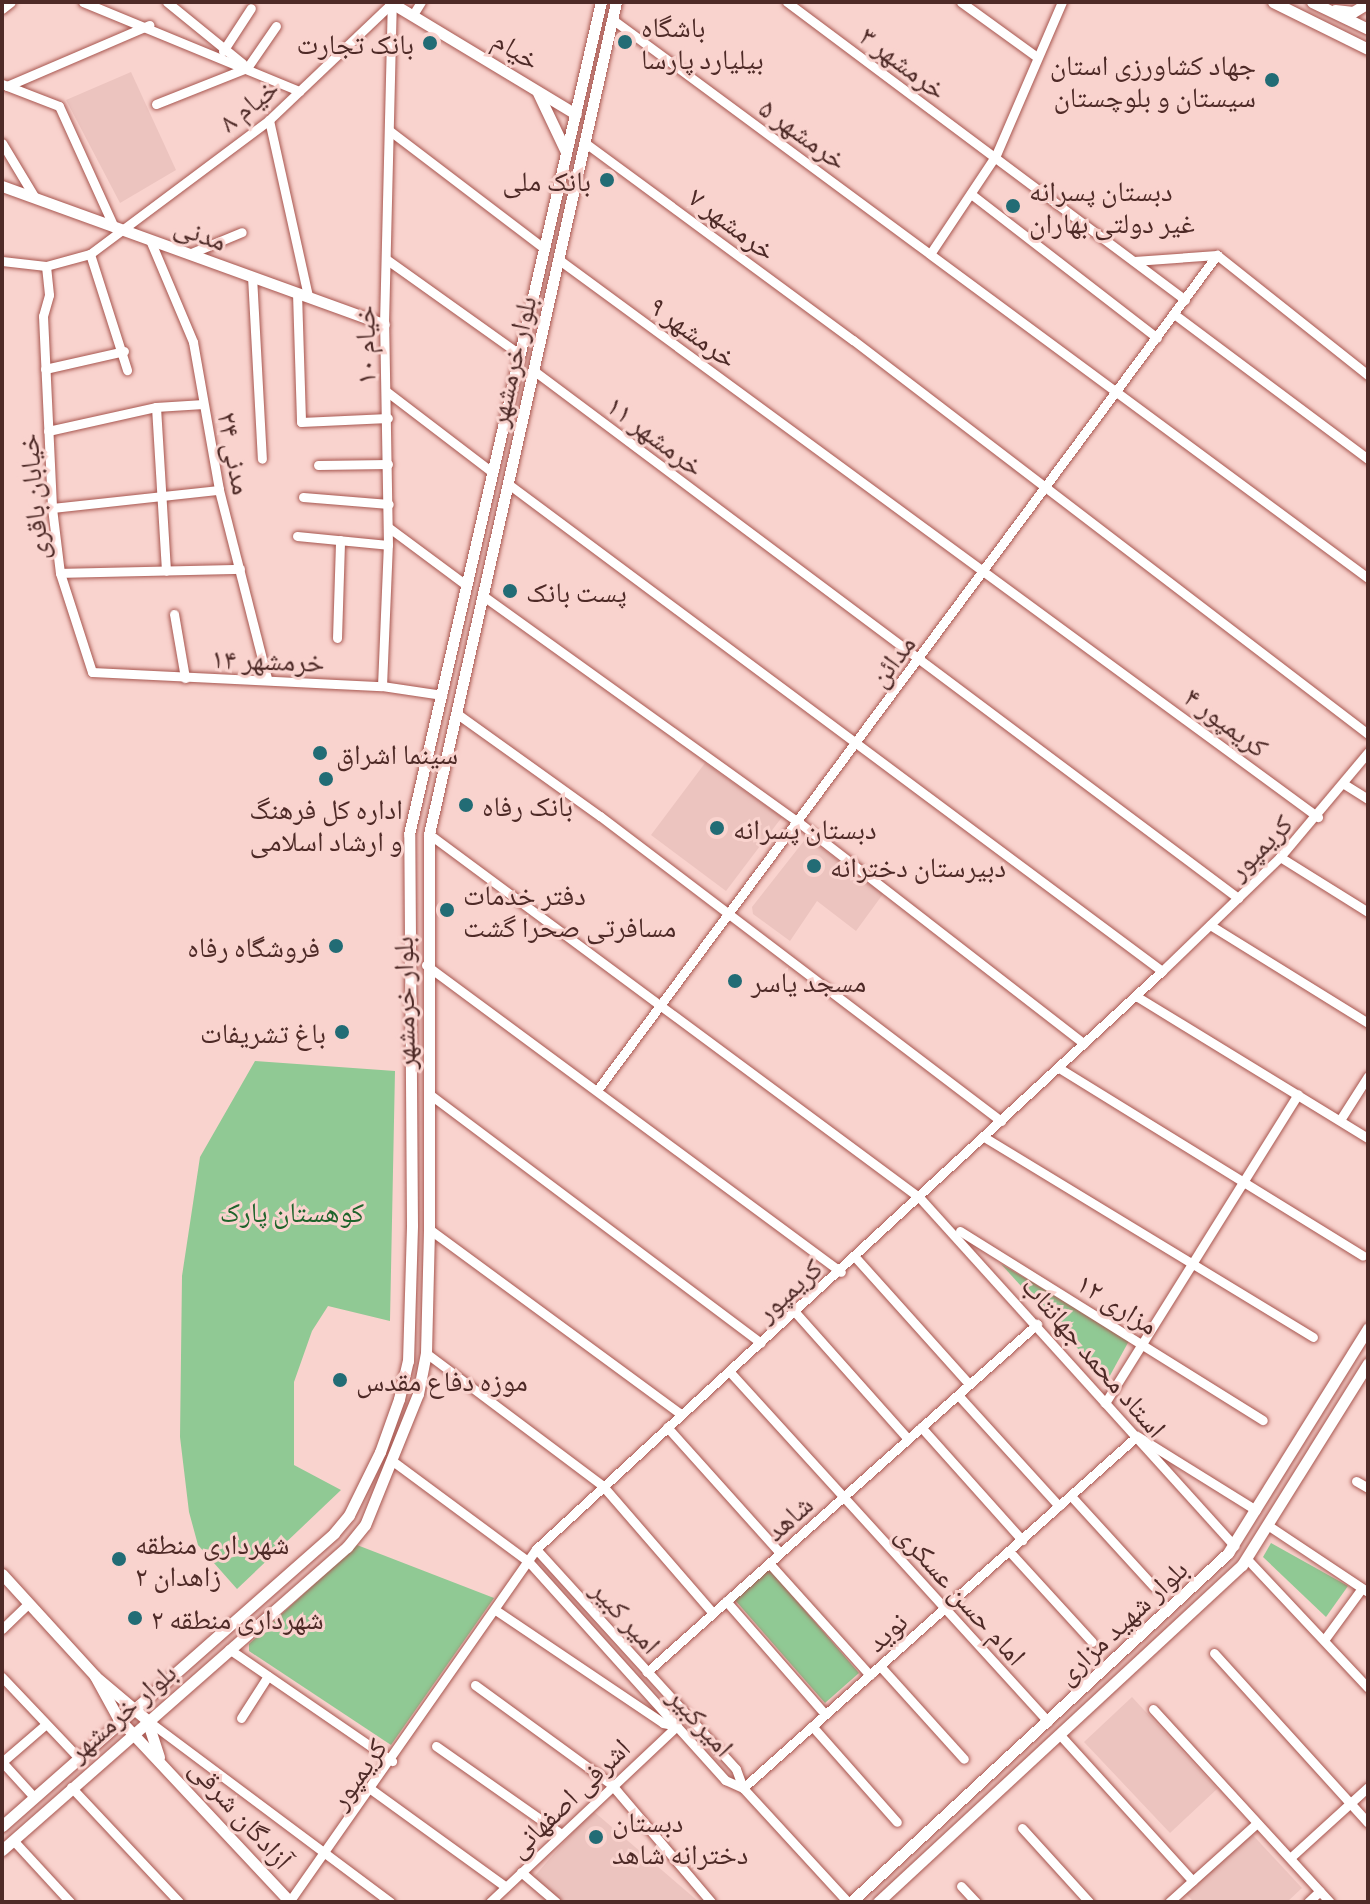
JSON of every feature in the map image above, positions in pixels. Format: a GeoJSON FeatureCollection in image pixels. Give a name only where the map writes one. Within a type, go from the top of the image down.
{"type":"FeatureCollection","features":[{"type":"Feature","properties":{"kind":"main road","name":"بلوار خرمشهر"},"geometry":{"type":"LineString","coordinates":[[2,1850],[272,1612],[365,1525],[394,1462],[426,1353],[429,834],[616,2]]}},
{"type":"Feature","properties":{"kind":"main road"},"geometry":{"type":"LineString","coordinates":[[1273,2],[1368,49]]}},
{"type":"Feature","properties":{"kind":"main road"},"geometry":{"type":"LineString","coordinates":[[1312,2],[1368,29]]}},
{"type":"Feature","properties":{"kind":"main road","name":"خیام"},"geometry":{"type":"LineString","coordinates":[[391,3],[414,13],[576,114]]}},
{"type":"Feature","properties":{"kind":"main road","name":"بلوار خرمشهر"},"geometry":{"type":"LineString","coordinates":[[2,1826],[118,1718],[260,1597],[349,1515],[394,1413],[408,1361],[411,1167],[406,860],[542,247],[600,3]]}},
{"type":"Feature","properties":{"kind":"main road"},"geometry":{"type":"LineString","coordinates":[[1329,10],[1353,12],[1368,3]]}},
{"type":"Feature","properties":{"kind":"main road"},"geometry":{"type":"LineString","coordinates":[[1352,40],[1368,58]]}},
{"type":"Feature","properties":{"kind":"main road"},"geometry":{"type":"LineString","coordinates":[[536,89],[566,152]]}},
{"type":"Feature","properties":{"kind":"main road","name":"مدنی"},"geometry":{"type":"LineString","coordinates":[[2,186],[384,324]]}},
{"type":"Feature","properties":{"kind":"main road"},"geometry":{"type":"LineString","coordinates":[[506,409],[522,418]]}},
{"type":"Feature","properties":{"kind":"main road"},"geometry":{"type":"LineString","coordinates":[[411,1167],[428,1167]]}},
{"type":"Feature","properties":{"kind":"main road","name":"بلوار شهید مزاری"},"geometry":{"type":"LineString","coordinates":[[849,1902],[1122,1655],[1234,1546],[1368,1328]]}},
{"type":"Feature","properties":{"kind":"main road","name":"بلوار شهید مزاری"},"geometry":{"type":"LineString","coordinates":[[878,1902],[1134,1668],[1247,1559],[1368,1363]]}},
{"type":"Feature","properties":{"kind":"main road"},"geometry":{"type":"LineString","coordinates":[[2,1574],[95,1676],[147,1720]]}},
{"type":"Feature","properties":{"kind":"main road"},"geometry":{"type":"LineString","coordinates":[[260,1597],[272,1612]]}},
{"type":"Feature","properties":{"kind":"main road"},"geometry":{"type":"LineString","coordinates":[[1122,1655],[1134,1668]]}},
{"type":"Feature","properties":{"kind":"main road","name":"آزادگان شرقی"},"geometry":{"type":"LineString","coordinates":[[95,1676],[118,1718],[159,1757],[290,1902]]}},
{"type":"Feature","properties":{"kind":"main road","name":"آزادگان شرقی"},"geometry":{"type":"LineString","coordinates":[[147,1720],[159,1757]]}},
{"type":"Feature","properties":{"kind":"street"},"geometry":{"type":"LineString","coordinates":[[2,9],[11,2]]}},
{"type":"Feature","properties":{"kind":"street"},"geometry":{"type":"LineString","coordinates":[[83,2],[222,53],[299,91]]}},
{"type":"Feature","properties":{"kind":"street"},"geometry":{"type":"LineString","coordinates":[[167,2],[222,53]]}},
{"type":"Feature","properties":{"kind":"street"},"geometry":{"type":"LineString","coordinates":[[414,13],[421,2]]}},
{"type":"Feature","properties":{"kind":"street","name":"خرمشهر ۳"},"geometry":{"type":"LineString","coordinates":[[787,2],[996,155],[1185,300]]}},
{"type":"Feature","properties":{"kind":"street"},"geometry":{"type":"LineString","coordinates":[[961,2],[1037,57]]}},
{"type":"Feature","properties":{"kind":"street"},"geometry":{"type":"LineString","coordinates":[[930,254],[996,155],[1062,2]]}},
{"type":"Feature","properties":{"kind":"street","name":"خیام ۸"},"geometry":{"type":"LineString","coordinates":[[46,266],[90,254],[119,228],[269,120],[391,3]]}},
{"type":"Feature","properties":{"kind":"street","name":"خیام ۱۰"},"geometry":{"type":"LineString","coordinates":[[382,686],[389,504],[384,324],[391,3]]}},
{"type":"Feature","properties":{"kind":"street"},"geometry":{"type":"LineString","coordinates":[[222,53],[251,8]]}},
{"type":"Feature","properties":{"kind":"street","name":"خرمشهر ۵"},"geometry":{"type":"LineString","coordinates":[[612,19],[1368,578]]}},
{"type":"Feature","properties":{"kind":"street"},"geometry":{"type":"LineString","coordinates":[[5,85],[149,25]]}},
{"type":"Feature","properties":{"kind":"street"},"geometry":{"type":"LineString","coordinates":[[156,104],[247,68],[276,26]]}},
{"type":"Feature","properties":{"kind":"street"},"geometry":{"type":"LineString","coordinates":[[5,85],[59,106],[119,228]]}},
{"type":"Feature","properties":{"kind":"street"},"geometry":{"type":"LineString","coordinates":[[269,120],[303,294],[301,422],[388,418]]}},
{"type":"Feature","properties":{"kind":"street"},"geometry":{"type":"LineString","coordinates":[[390,131],[542,247]]}},
{"type":"Feature","properties":{"kind":"street","name":"خرمشهر ۷"},"geometry":{"type":"LineString","coordinates":[[584,142],[853,340],[1368,734]]}},
{"type":"Feature","properties":{"kind":"street"},"geometry":{"type":"LineString","coordinates":[[2,143],[35,198]]}},
{"type":"Feature","properties":{"kind":"street"},"geometry":{"type":"LineString","coordinates":[[971,194],[1157,338]]}},
{"type":"Feature","properties":{"kind":"street"},"geometry":{"type":"LineString","coordinates":[[189,254],[242,232]]}},
{"type":"Feature","properties":{"kind":"street","name":"مدنی ۲۴"},"geometry":{"type":"LineString","coordinates":[[150,240],[193,342],[219,490],[267,679]]}},
{"type":"Feature","properties":{"kind":"street"},"geometry":{"type":"LineString","coordinates":[[90,254],[124,351],[127,370]]}},
{"type":"Feature","properties":{"kind":"street"},"geometry":{"type":"LineString","coordinates":[[1134,261],[1217,255],[1368,375]]}},
{"type":"Feature","properties":{"kind":"street","name":"مدائن"},"geometry":{"type":"LineString","coordinates":[[598,1089],[1118,393],[1217,255]]}},
{"type":"Feature","properties":{"kind":"street"},"geometry":{"type":"LineString","coordinates":[[386,259],[519,354]]}},
{"type":"Feature","properties":{"kind":"street","name":"خرمشهر ۹"},"geometry":{"type":"LineString","coordinates":[[558,259],[986,569]]}},
{"type":"Feature","properties":{"kind":"street"},"geometry":{"type":"LineString","coordinates":[[2,261],[46,266]]}},
{"type":"Feature","properties":{"kind":"street","name":"خیابان باقری"},"geometry":{"type":"LineString","coordinates":[[46,266],[45,369],[52,508],[60,573],[92,672]]}},
{"type":"Feature","properties":{"kind":"street"},"geometry":{"type":"LineString","coordinates":[[252,276],[262,459]]}},
{"type":"Feature","properties":{"kind":"street"},"geometry":{"type":"LineString","coordinates":[[1174,314],[1368,459]]}},
{"type":"Feature","properties":{"kind":"street"},"geometry":{"type":"LineString","coordinates":[[45,369],[124,351]]}},
{"type":"Feature","properties":{"kind":"street","name":"خرمشهر ۱۱"},"geometry":{"type":"LineString","coordinates":[[533,370],[1238,898]]}},
{"type":"Feature","properties":{"kind":"street"},"geometry":{"type":"LineString","coordinates":[[386,391],[492,472]]}},
{"type":"Feature","properties":{"kind":"street"},"geometry":{"type":"LineString","coordinates":[[48,431],[156,407],[203,404]]}},
{"type":"Feature","properties":{"kind":"street"},"geometry":{"type":"LineString","coordinates":[[156,407],[166,571]]}},
{"type":"Feature","properties":{"kind":"street"},"geometry":{"type":"LineString","coordinates":[[318,465],[388,464]]}},
{"type":"Feature","properties":{"kind":"street"},"geometry":{"type":"LineString","coordinates":[[507,483],[1162,971]]}},
{"type":"Feature","properties":{"kind":"street"},"geometry":{"type":"LineString","coordinates":[[52,508],[159,494],[219,490]]}},
{"type":"Feature","properties":{"kind":"street"},"geometry":{"type":"LineString","coordinates":[[303,497],[389,504]]}},
{"type":"Feature","properties":{"kind":"street"},"geometry":{"type":"LineString","coordinates":[[388,527],[466,585]]}},
{"type":"Feature","properties":{"kind":"street"},"geometry":{"type":"LineString","coordinates":[[297,536],[388,545]]}},
{"type":"Feature","properties":{"kind":"street"},"geometry":{"type":"LineString","coordinates":[[337,638],[340,540]]}},
{"type":"Feature","properties":{"kind":"street"},"geometry":{"type":"LineString","coordinates":[[60,573],[240,569]]}},
{"type":"Feature","properties":{"kind":"street","name":"کریمپور ۴"},"geometry":{"type":"LineString","coordinates":[[986,569],[1318,817]]}},
{"type":"Feature","properties":{"kind":"street"},"geometry":{"type":"LineString","coordinates":[[482,595],[797,821],[1084,1044]]}},
{"type":"Feature","properties":{"kind":"street"},"geometry":{"type":"LineString","coordinates":[[174,614],[185,678]]}},
{"type":"Feature","properties":{"kind":"street","name":"خرمشهر ۱۴"},"geometry":{"type":"LineString","coordinates":[[92,672],[382,686],[442,695]]}},
{"type":"Feature","properties":{"kind":"street"},"geometry":{"type":"LineString","coordinates":[[456,713],[600,816],[1001,1121]]}},
{"type":"Feature","properties":{"kind":"street","name":"کریمپور"},"geometry":{"type":"LineString","coordinates":[[290,1902],[497,1611],[536,1549],[602,1485],[841,1272],[1136,996],[1280,857],[1318,817],[1368,752]]}},
{"type":"Feature","properties":{"kind":"street"},"geometry":{"type":"LineString","coordinates":[[1344,784],[1368,799]]}},
{"type":"Feature","properties":{"kind":"street","name":"استاد محمد جهانتاب"},"geometry":{"type":"LineString","coordinates":[[429,834],[920,1198],[949,1224],[1234,1546]]}},
{"type":"Feature","properties":{"kind":"street"},"geometry":{"type":"LineString","coordinates":[[1280,857],[1368,912]]}},
{"type":"Feature","properties":{"kind":"street"},"geometry":{"type":"LineString","coordinates":[[1210,925],[1368,1023]]}},
{"type":"Feature","properties":{"kind":"street"},"geometry":{"type":"LineString","coordinates":[[426,965],[598,1089],[841,1272]]}},
{"type":"Feature","properties":{"kind":"street"},"geometry":{"type":"LineString","coordinates":[[1136,996],[1368,1138]]}},
{"type":"Feature","properties":{"kind":"street"},"geometry":{"type":"LineString","coordinates":[[1059,1068],[1363,1256]]}},
{"type":"Feature","properties":{"kind":"street"},"geometry":{"type":"LineString","coordinates":[[1340,1120],[1368,1076]]}},
{"type":"Feature","properties":{"kind":"street"},"geometry":{"type":"LineString","coordinates":[[428,1093],[761,1343]]}},
{"type":"Feature","properties":{"kind":"street"},"geometry":{"type":"LineString","coordinates":[[1105,1403],[1298,1094]]}},
{"type":"Feature","properties":{"kind":"street"},"geometry":{"type":"LineString","coordinates":[[984,1137],[1313,1337]]}},
{"type":"Feature","properties":{"kind":"street","name":"مزاری ۱۲"},"geometry":{"type":"LineString","coordinates":[[949,1224],[1263,1420]]}},
{"type":"Feature","properties":{"kind":"street"},"geometry":{"type":"LineString","coordinates":[[429,1229],[681,1414]]}},
{"type":"Feature","properties":{"kind":"street"},"geometry":{"type":"LineString","coordinates":[[856,1258],[969,1384]]}},
{"type":"Feature","properties":{"kind":"street"},"geometry":{"type":"LineString","coordinates":[[795,1312],[908,1439]]}},
{"type":"Feature","properties":{"kind":"street","name":"شاهد"},"geometry":{"type":"LineString","coordinates":[[647,1672],[1037,1324]]}},
{"type":"Feature","properties":{"kind":"street"},"geometry":{"type":"LineString","coordinates":[[426,1353],[602,1485],[713,1613]]}},
{"type":"Feature","properties":{"kind":"street","name":"امام حسن عسکری"},"geometry":{"type":"LineString","coordinates":[[729,1371],[1048,1721]]}},
{"type":"Feature","properties":{"kind":"street"},"geometry":{"type":"LineString","coordinates":[[958,1395],[1059,1506]]}},
{"type":"Feature","properties":{"kind":"street"},"geometry":{"type":"LineString","coordinates":[[667,1427],[780,1553]]}},
{"type":"Feature","properties":{"kind":"street"},"geometry":{"type":"LineString","coordinates":[[921,1427],[1022,1540]]}},
{"type":"Feature","properties":{"kind":"street"},"geometry":{"type":"LineString","coordinates":[[1137,1436],[1256,1510]]}},
{"type":"Feature","properties":{"kind":"street","name":"نوید"},"geometry":{"type":"LineString","coordinates":[[743,1788],[1137,1436]]}},
{"type":"Feature","properties":{"kind":"street","name":"امیرکبیر"},"geometry":{"type":"LineString","coordinates":[[394,1462],[528,1561],[725,1780],[743,1788],[849,1902]]}},
{"type":"Feature","properties":{"kind":"street"},"geometry":{"type":"LineString","coordinates":[[1356,1481],[1368,1488]]}},
{"type":"Feature","properties":{"kind":"street"},"geometry":{"type":"LineString","coordinates":[[1071,1496],[1154,1587]]}},
{"type":"Feature","properties":{"kind":"street"},"geometry":{"type":"LineString","coordinates":[[1269,1526],[1365,1590],[1324,1640]]}},
{"type":"Feature","properties":{"kind":"street","name":"امیر کبیر"},"geometry":{"type":"LineString","coordinates":[[536,1549],[736,1769],[743,1788]]}},
{"type":"Feature","properties":{"kind":"street"},"geometry":{"type":"LineString","coordinates":[[1009,1551],[1092,1642]]}},
{"type":"Feature","properties":{"kind":"street"},"geometry":{"type":"LineString","coordinates":[[1247,1559],[1368,1688]]}},
{"type":"Feature","properties":{"kind":"street"},"geometry":{"type":"LineString","coordinates":[[769,1563],[870,1675]]}},
{"type":"Feature","properties":{"kind":"street"},"geometry":{"type":"LineString","coordinates":[[726,1601],[825,1714]]}},
{"type":"Feature","properties":{"kind":"street"},"geometry":{"type":"LineString","coordinates":[[2,1629],[29,1603]]}},
{"type":"Feature","properties":{"kind":"street"},"geometry":{"type":"LineString","coordinates":[[497,1611],[663,1723],[677,1726]]}},
{"type":"Feature","properties":{"kind":"street"},"geometry":{"type":"LineString","coordinates":[[229,1649],[392,1761]]}},
{"type":"Feature","properties":{"kind":"street"},"geometry":{"type":"LineString","coordinates":[[1214,1653],[1368,1823]]}},
{"type":"Feature","properties":{"kind":"street"},"geometry":{"type":"LineString","coordinates":[[880,1666],[964,1759]]}},
{"type":"Feature","properties":{"kind":"street"},"geometry":{"type":"LineString","coordinates":[[241,1718],[268,1676]]}},
{"type":"Feature","properties":{"kind":"street"},"geometry":{"type":"LineString","coordinates":[[2,1677],[78,1757]]}},
{"type":"Feature","properties":{"kind":"street"},"geometry":{"type":"LineString","coordinates":[[475,1685],[611,1784],[711,1902]]}},
{"type":"Feature","properties":{"kind":"street"},"geometry":{"type":"LineString","coordinates":[[1153,1709],[1330,1902]]}},
{"type":"Feature","properties":{"kind":"street"},"geometry":{"type":"LineString","coordinates":[[147,1720],[328,1851],[390,1902]]}},
{"type":"Feature","properties":{"kind":"street"},"geometry":{"type":"LineString","coordinates":[[34,1797],[2,1762],[46,1724]]}},
{"type":"Feature","properties":{"kind":"street","name":"اشرفی اصفهانی"},"geometry":{"type":"LineString","coordinates":[[490,1902],[611,1784],[677,1726]]}},
{"type":"Feature","properties":{"kind":"street"},"geometry":{"type":"LineString","coordinates":[[812,1726],[897,1822]]}},
{"type":"Feature","properties":{"kind":"street"},"geometry":{"type":"LineString","coordinates":[[1060,1735],[1193,1881]]}},
{"type":"Feature","properties":{"kind":"street"},"geometry":{"type":"LineString","coordinates":[[436,1746],[561,1834]]}},
{"type":"Feature","properties":{"kind":"street"},"geometry":{"type":"LineString","coordinates":[[71,1787],[179,1902]]}},
{"type":"Feature","properties":{"kind":"street"},"geometry":{"type":"LineString","coordinates":[[1290,1858],[1368,1787]]}},
{"type":"Feature","properties":{"kind":"street"},"geometry":{"type":"LineString","coordinates":[[372,1790],[506,1887]]}},
{"type":"Feature","properties":{"kind":"street"},"geometry":{"type":"LineString","coordinates":[[1169,1902],[1257,1823]]}},
{"type":"Feature","properties":{"kind":"street"},"geometry":{"type":"LineString","coordinates":[[1022,1828],[1089,1902]]}},
{"type":"Feature","properties":{"kind":"street"},"geometry":{"type":"LineString","coordinates":[[13,1840],[70,1902]]}},
{"type":"Feature","properties":{"kind":"street"},"geometry":{"type":"LineString","coordinates":[[521,1872],[556,1902]]}},
{"type":"Feature","properties":{"kind":"street"},"geometry":{"type":"LineString","coordinates":[[961,1886],[976,1902]]}},
{"type":"Feature","properties":{"kind":"street"},"geometry":{"type":"LineString","coordinates":[[1308,1902],[1320,1891]]}},
{"type":"Feature","properties":{"kind":"shaded area"},"geometry":{"type":"Polygon","coordinates":[[[131,72],[176,170],[120,203],[66,100],[131,72]]]}},
{"type":"Feature","properties":{"kind":"shaded area","name":"دبستان پسرانه"},"geometry":{"type":"Polygon","coordinates":[[[705,763],[782,817],[726,891],[651,835],[705,763]]]}},
{"type":"Feature","properties":{"kind":"shaded area","name":"دبیرستان دخترانه"},"geometry":{"type":"Polygon","coordinates":[[[807,837],[883,894],[856,931],[817,901],[790,941],[753,914],[752,907],[807,837]]]}},
{"type":"Feature","properties":{"kind":"shaded area"},"geometry":{"type":"Polygon","coordinates":[[[1132,1697],[1217,1789],[1170,1833],[1084,1742],[1132,1697]]]}},
{"type":"Feature","properties":{"kind":"shaded area","name":"دبستان دخترانه شاهد"},"geometry":{"type":"Polygon","coordinates":[[[592,1810],[699,1902],[563,1902],[533,1878],[592,1810]]]}},
{"type":"Feature","properties":{"kind":"shaded area"},"geometry":{"type":"Polygon","coordinates":[[[1250,1832],[1302,1888],[1287,1902],[1194,1902],[1185,1893],[1250,1832]]]}},
{"type":"Feature","properties":{"kind":"green space","name":"کوهستان پارک"},"geometry":{"type":"Polygon","coordinates":[[[255,1061],[395,1071],[390,1321],[328,1306],[312,1331],[294,1382],[294,1465],[341,1490],[237,1589],[198,1545],[189,1512],[180,1437],[182,1276],[200,1157],[255,1061]]]}},
{"type":"Feature","properties":{"kind":"green space"},"geometry":{"type":"Polygon","coordinates":[[[1001,1264],[1130,1339],[1107,1381],[1001,1264]]]}},
{"type":"Feature","properties":{"kind":"green space"},"geometry":{"type":"Polygon","coordinates":[[[1271,1543],[1348,1586],[1326,1617],[1263,1557],[1271,1543]]]}},
{"type":"Feature","properties":{"kind":"green space"},"geometry":{"type":"Polygon","coordinates":[[[357,1545],[494,1598],[391,1745],[249,1651],[249,1644],[357,1545]]]}},
{"type":"Feature","properties":{"kind":"green space"},"geometry":{"type":"Polygon","coordinates":[[[769,1569],[859,1673],[825,1703],[735,1600],[769,1569]]]}},
{"type":"Feature","properties":{"kind":"place","name":"باشگاه بیلیارد پارسا"},"geometry":{"type":"Point","coordinates":[625,42]}},
{"type":"Feature","properties":{"kind":"place","name":"بانک تجارت"},"geometry":{"type":"Point","coordinates":[430,43]}},
{"type":"Feature","properties":{"kind":"place","name":"جهاد کشاورزی استان سیستان و بلوچستان"},"geometry":{"type":"Point","coordinates":[1272,80]}},
{"type":"Feature","properties":{"kind":"place","name":"بانک ملی"},"geometry":{"type":"Point","coordinates":[607,180]}},
{"type":"Feature","properties":{"kind":"place","name":"دبستان پسرانه غیر دولتی بهاران"},"geometry":{"type":"Point","coordinates":[1013,206]}},
{"type":"Feature","properties":{"kind":"place","name":"پست بانک"},"geometry":{"type":"Point","coordinates":[510,591]}},
{"type":"Feature","properties":{"kind":"place","name":"سینما اشراق"},"geometry":{"type":"Point","coordinates":[320,753]}},
{"type":"Feature","properties":{"kind":"place","name":"اداره کل فرهنگ و ارشاد اسلامی"},"geometry":{"type":"Point","coordinates":[326,779]}},
{"type":"Feature","properties":{"kind":"place","name":"بانک رفاه"},"geometry":{"type":"Point","coordinates":[466,805]}},
{"type":"Feature","properties":{"kind":"place","name":"دبستان پسرانه"},"geometry":{"type":"Point","coordinates":[717,828]}},
{"type":"Feature","properties":{"kind":"place","name":"دبیرستان دخترانه"},"geometry":{"type":"Point","coordinates":[814,866]}},
{"type":"Feature","properties":{"kind":"place","name":"دفتر خدمات مسافرتی صحرا گشت"},"geometry":{"type":"Point","coordinates":[447,910]}},
{"type":"Feature","properties":{"kind":"place","name":"فروشگاه رفاه"},"geometry":{"type":"Point","coordinates":[336,946]}},
{"type":"Feature","properties":{"kind":"place","name":"مسجد یاسر"},"geometry":{"type":"Point","coordinates":[735,981]}},
{"type":"Feature","properties":{"kind":"place","name":"باغ تشریفات"},"geometry":{"type":"Point","coordinates":[342,1032]}},
{"type":"Feature","properties":{"kind":"place","name":"موزه دفاع مقدس"},"geometry":{"type":"Point","coordinates":[340,1380]}},
{"type":"Feature","properties":{"kind":"place","name":"شهرداری منطقه ۲ زاهدان"},"geometry":{"type":"Point","coordinates":[119,1559]}},
{"type":"Feature","properties":{"kind":"place","name":"شهرداری منطقه ۲"},"geometry":{"type":"Point","coordinates":[135,1618]}},
{"type":"Feature","properties":{"kind":"place","name":"دبستان دخترانه شاهد"},"geometry":{"type":"Point","coordinates":[596,1837]}}]}
